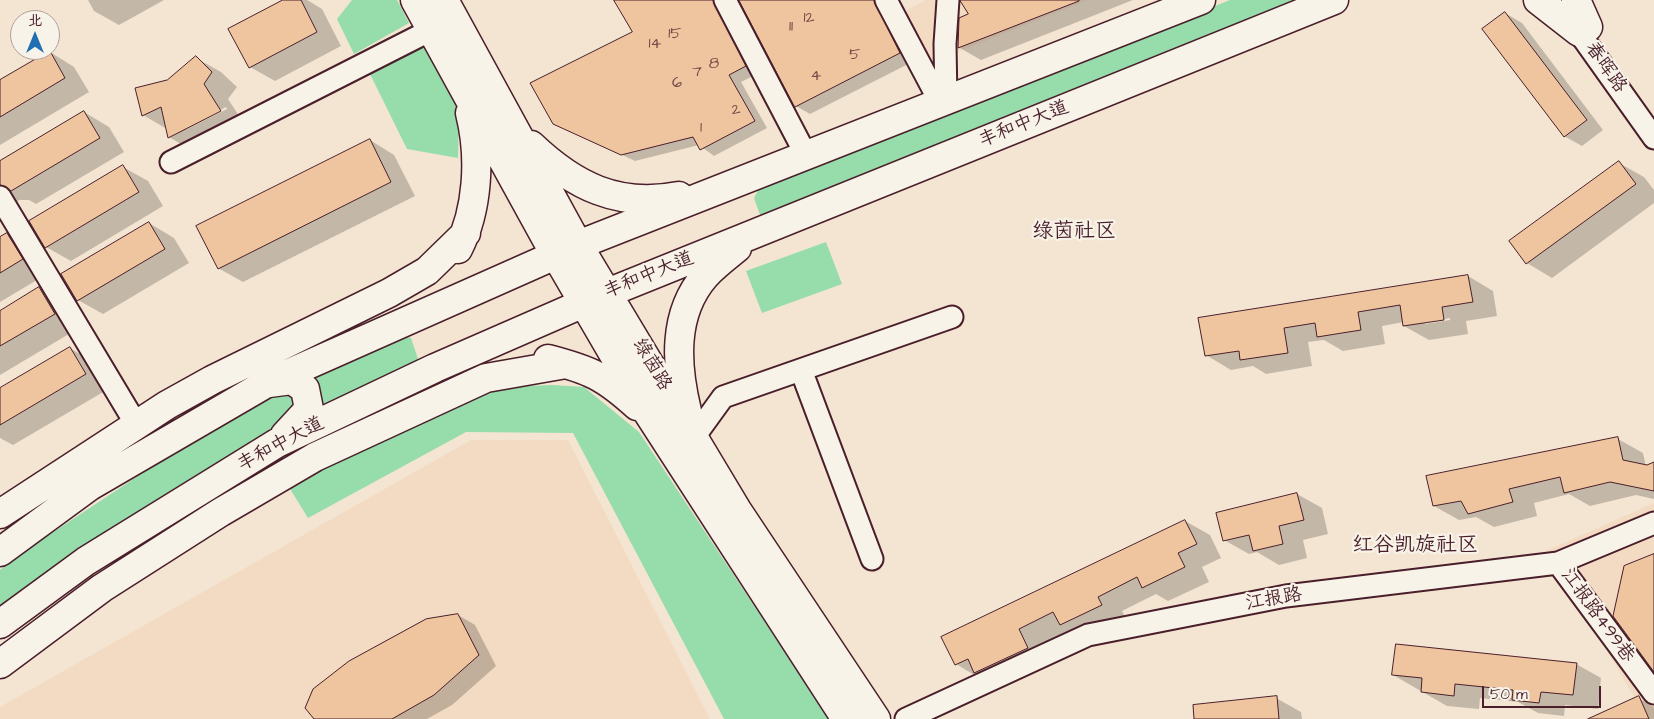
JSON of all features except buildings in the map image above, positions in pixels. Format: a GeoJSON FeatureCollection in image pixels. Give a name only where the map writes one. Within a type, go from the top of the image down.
{"type":"FeatureCollection","features":[{"type":"Feature","properties":{"kind":"main road","name":"绿茵路"},"geometry":{"type":"LineString","coordinates":[[415,0],[464,90],[596,298],[694,437],[737,510],[876,719]]}},
{"type":"Feature","properties":{"kind":"main road","name":"绿茵路"},"geometry":{"type":"LineString","coordinates":[[444,0],[515,130],[567,250]]}},
{"type":"Feature","properties":{"kind":"main road"},"geometry":{"type":"LineString","coordinates":[[0,552],[90,486],[268,383],[567,250],[1201,0]]}},
{"type":"Feature","properties":{"kind":"main road","name":"丰和中大道"},"geometry":{"type":"LineString","coordinates":[[0,624],[86,561],[277,443],[414,378],[596,298],[1334,0]]}},
{"type":"Feature","properties":{"kind":"main road"},"geometry":{"type":"LineString","coordinates":[[1538,0],[1584,29]]}},
{"type":"Feature","properties":{"kind":"main road"},"geometry":{"type":"LineString","coordinates":[[1576,0],[1584,29]]}},
{"type":"Feature","properties":{"kind":"main road"},"geometry":{"type":"LineString","coordinates":[[391,328],[450,265],[466,234],[475,194],[476,159],[474,128],[464,90]]}},
{"type":"Feature","properties":{"kind":"main road"},"geometry":{"type":"LineString","coordinates":[[515,130],[545,159],[570,178],[605,193],[624,198],[662,199],[728,186]]}},
{"type":"Feature","properties":{"kind":"main road"},"geometry":{"type":"LineString","coordinates":[[0,514],[136,424],[212,380],[420,276],[428,271],[466,234]]}},
{"type":"Feature","properties":{"kind":"main road"},"geometry":{"type":"LineString","coordinates":[[694,437],[680,380],[678,339],[687,304],[705,276],[750,235]]}},
{"type":"Feature","properties":{"kind":"main road","name":"绿茵路"},"geometry":{"type":"LineString","coordinates":[[596,298],[654,421],[846,719]]}},
{"type":"Feature","properties":{"kind":"main road"},"geometry":{"type":"LineString","coordinates":[[414,378],[496,360],[546,358],[587,370],[614,385],[654,421]]}},
{"type":"Feature","properties":{"kind":"main road"},"geometry":{"type":"LineString","coordinates":[[0,664],[102,588],[221,512],[315,457],[486,378],[566,364]]}},
{"type":"Feature","properties":{"kind":"main road"},"geometry":{"type":"LineString","coordinates":[[268,383],[292,380],[305,389],[309,409],[277,443]]}},
{"type":"Feature","properties":{"kind":"street"},"geometry":{"type":"LineString","coordinates":[[725,0],[806,155]]}},
{"type":"Feature","properties":{"kind":"street"},"geometry":{"type":"LineString","coordinates":[[886,0],[943,101]]}},
{"type":"Feature","properties":{"kind":"street"},"geometry":{"type":"LineString","coordinates":[[943,101],[948,0]]}},
{"type":"Feature","properties":{"kind":"street","name":"春晖路"},"geometry":{"type":"LineString","coordinates":[[1555,0],[1584,29],[1654,114]]}},
{"type":"Feature","properties":{"kind":"street","name":"春晖路"},"geometry":{"type":"LineString","coordinates":[[1568,0],[1584,29],[1654,138]]}},
{"type":"Feature","properties":{"kind":"street"},"geometry":{"type":"LineString","coordinates":[[171,162],[431,30]]}},
{"type":"Feature","properties":{"kind":"street"},"geometry":{"type":"LineString","coordinates":[[0,197],[136,424]]}},
{"type":"Feature","properties":{"kind":"street"},"geometry":{"type":"LineString","coordinates":[[694,437],[723,397],[952,317]]}},
{"type":"Feature","properties":{"kind":"street"},"geometry":{"type":"LineString","coordinates":[[801,370],[872,559]]}},
{"type":"Feature","properties":{"kind":"street","name":"江报路"},"geometry":{"type":"LineString","coordinates":[[906,719],[1088,635],[1286,596],[1558,563],[1654,523]]}},
{"type":"Feature","properties":{"kind":"street","name":"江报路499巷"},"geometry":{"type":"LineString","coordinates":[[1558,563],[1654,693]]}},
{"type":"Feature","properties":{"kind":"shaded area"},"geometry":{"type":"Polygon","coordinates":[[[926,0],[1088,0],[930,63],[900,14],[926,0]]]}},
{"type":"Feature","properties":{"kind":"shaded area"},"geometry":{"type":"Polygon","coordinates":[[[471,440],[568,440],[710,719],[0,719],[0,707],[471,440]]]}},
{"type":"Feature","properties":{"kind":"shaded area"},"geometry":{"type":"Polygon","coordinates":[[[1654,503],[1654,719],[1647,719],[1548,550],[1654,503]]]}},
{"type":"Feature","properties":{"kind":"green space"},"geometry":{"type":"Polygon","coordinates":[[[352,0],[397,0],[409,23],[354,54],[337,19],[352,0]]]}},
{"type":"Feature","properties":{"kind":"green space"},"geometry":{"type":"Polygon","coordinates":[[[1230,0],[1313,0],[770,217],[760,215],[754,198],[759,189],[1230,0]]]}},
{"type":"Feature","properties":{"kind":"green space"},"geometry":{"type":"Polygon","coordinates":[[[427,42],[455,92],[459,113],[458,158],[407,149],[370,74],[427,42]]]}},
{"type":"Feature","properties":{"kind":"green space"},"geometry":{"type":"Polygon","coordinates":[[[826,242],[842,284],[762,313],[746,271],[826,242]]]}},
{"type":"Feature","properties":{"kind":"green space"},"geometry":{"type":"Polygon","coordinates":[[[402,336],[411,338],[418,359],[413,364],[0,612],[0,570],[17,556],[173,453],[295,384],[402,336]]]}},
{"type":"Feature","properties":{"kind":"green space"},"geometry":{"type":"Polygon","coordinates":[[[553,385],[584,387],[639,432],[829,719],[724,719],[573,433],[466,432],[308,518],[287,484],[496,387],[553,385]]]}},
{"type":"Feature","properties":{"kind":"district","name":"绿茵社区"},"geometry":{"type":"Point","coordinates":[1074,233]}},
{"type":"Feature","properties":{"kind":"district","name":"红谷凯旋社区"},"geometry":{"type":"Point","coordinates":[1415,547]}}]}
